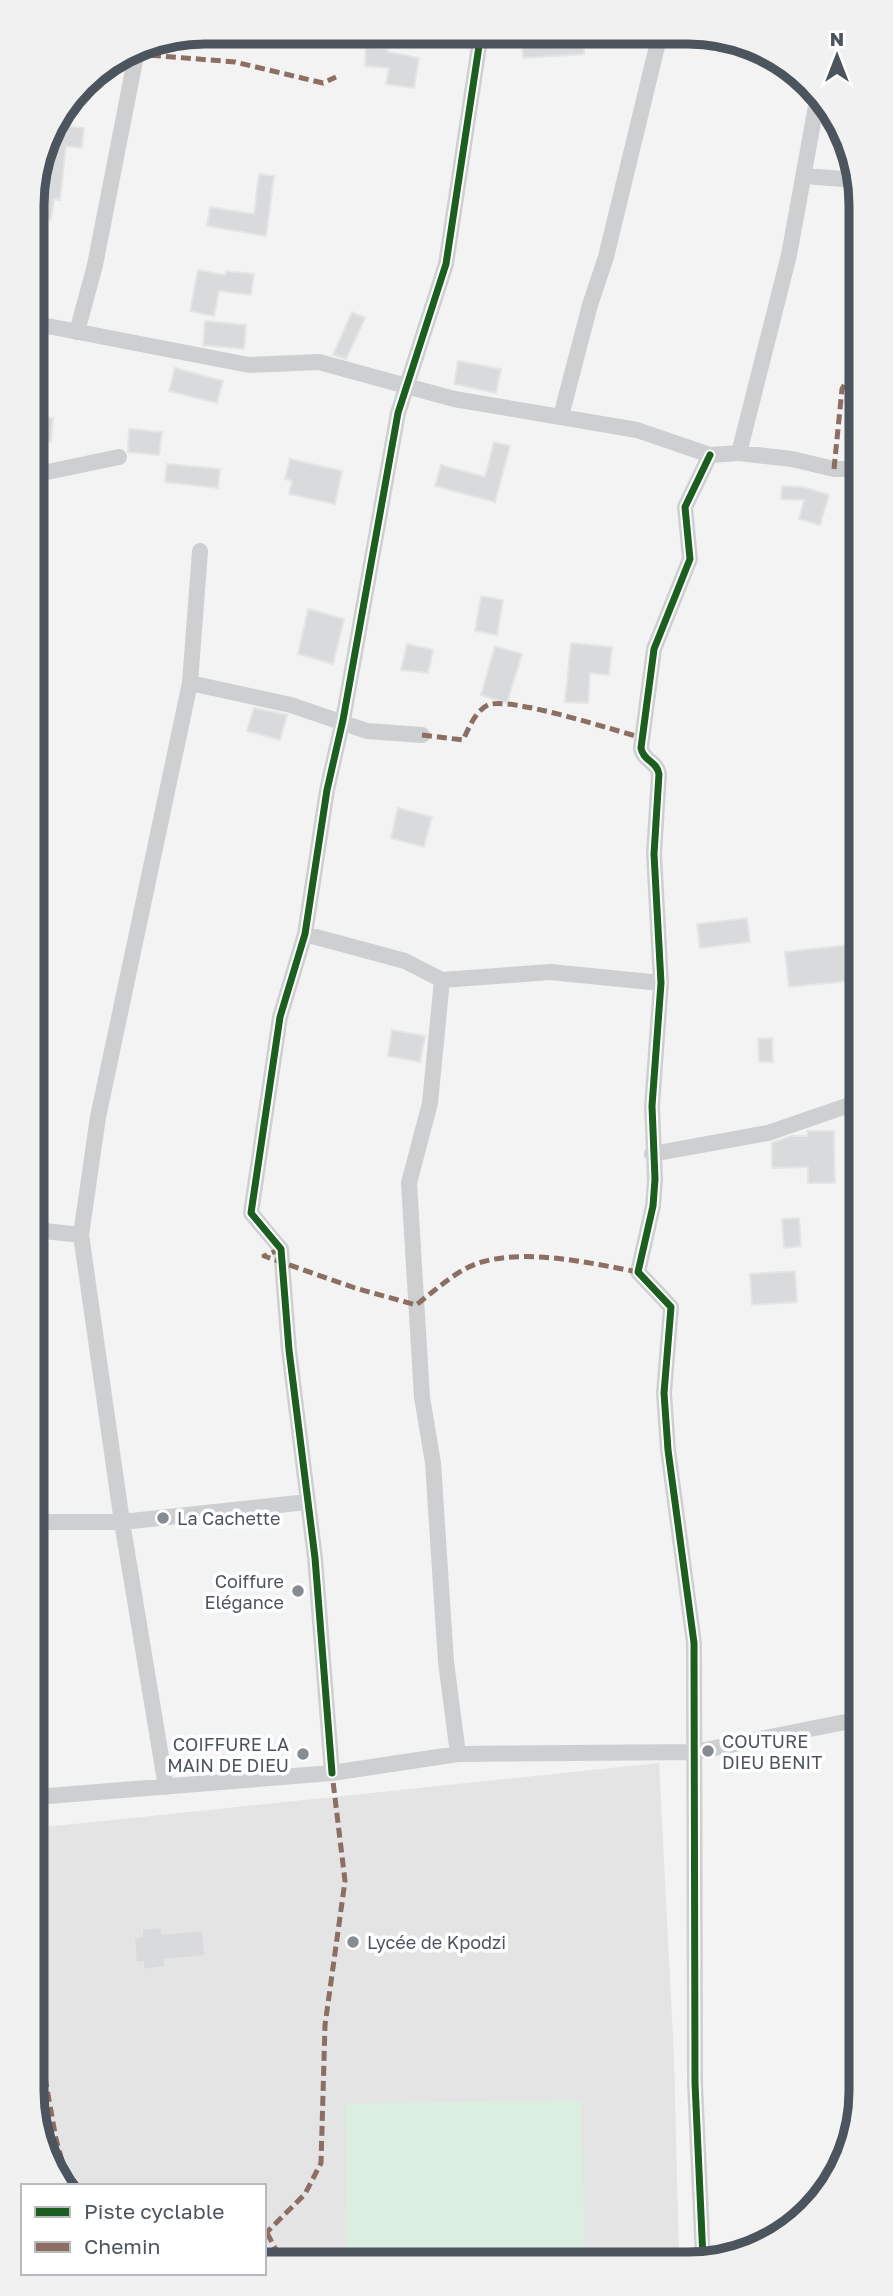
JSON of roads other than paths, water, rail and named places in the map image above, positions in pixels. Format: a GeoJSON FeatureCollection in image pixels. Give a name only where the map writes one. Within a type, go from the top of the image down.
{"type":"FeatureCollection","features":[{"type":"Feature","properties":{"kind":"street"},"geometry":{"type":"LineString","coordinates":[[332,1773],[315,1558],[289,1350],[281,1249],[251,1213],[280,1017],[305,934],[327,790],[343,720],[397,413],[409,385],[446,264],[479,44]]}},
{"type":"Feature","properties":{"kind":"street"},"geometry":{"type":"LineString","coordinates":[[561,416],[590,305],[606,257],[658,44]]}},
{"type":"Feature","properties":{"kind":"street"},"geometry":{"type":"LineString","coordinates":[[77,332],[95,265],[135,60]]}},
{"type":"Feature","properties":{"kind":"street"},"geometry":{"type":"LineString","coordinates":[[739,453],[779,295],[805,176],[816,107]]}},
{"type":"Feature","properties":{"kind":"street"},"geometry":{"type":"LineString","coordinates":[[805,176],[847,179]]}},
{"type":"Feature","properties":{"kind":"street"},"geometry":{"type":"LineString","coordinates":[[44,325],[249,365],[320,362],[468,402],[637,430],[710,455],[739,453],[849,469]]}},
{"type":"Feature","properties":{"kind":"street"},"geometry":{"type":"LineString","coordinates":[[703,2251],[695,2083],[694,1643],[668,1450],[664,1393],[671,1307],[638,1272],[653,1206],[655,1179],[652,1106],[661,983],[653,887],[659,774],[656,764],[643,756],[641,748],[654,649],[690,559],[685,507],[710,455]]}},
{"type":"Feature","properties":{"kind":"street"},"geometry":{"type":"LineString","coordinates":[[44,473],[119,457]]}},
{"type":"Feature","properties":{"kind":"street"},"geometry":{"type":"LineString","coordinates":[[166,1787],[122,1522],[81,1235],[99,1117],[190,683],[200,551]]}},
{"type":"Feature","properties":{"kind":"street"},"geometry":{"type":"LineString","coordinates":[[190,683],[343,720],[368,731],[422,735]]}},
{"type":"Feature","properties":{"kind":"street"},"geometry":{"type":"LineString","coordinates":[[305,934],[405,961],[442,980],[550,972],[661,983]]}},
{"type":"Feature","properties":{"kind":"street"},"geometry":{"type":"LineString","coordinates":[[442,980],[430,1103],[409,1183],[409,1196],[422,1397],[433,1462],[446,1662],[458,1754]]}},
{"type":"Feature","properties":{"kind":"street"},"geometry":{"type":"LineString","coordinates":[[652,1154],[768,1133],[849,1105]]}},
{"type":"Feature","properties":{"kind":"street"},"geometry":{"type":"LineString","coordinates":[[44,1231],[81,1235]]}},
{"type":"Feature","properties":{"kind":"street"},"geometry":{"type":"LineString","coordinates":[[44,1522],[122,1522],[307,1502]]}},
{"type":"Feature","properties":{"kind":"street"},"geometry":{"type":"LineString","coordinates":[[44,1796],[332,1773],[458,1754],[695,1752],[849,1721]]}},
{"type":"Feature","properties":{"kind":"place","name":"La Cachette"},"geometry":{"type":"Point","coordinates":[163,1518]}},
{"type":"Feature","properties":{"kind":"place","name":"Coiffure Elégance"},"geometry":{"type":"Point","coordinates":[298,1591]}},
{"type":"Feature","properties":{"kind":"place","name":"COUTURE DIEU BENIT"},"geometry":{"type":"Point","coordinates":[708,1751]}},
{"type":"Feature","properties":{"kind":"place","name":"COIFFURE LA MAIN DE DIEU"},"geometry":{"type":"Point","coordinates":[303,1754]}},
{"type":"Feature","properties":{"kind":"place","name":"Lycée de Kpodzi"},"geometry":{"type":"Point","coordinates":[353,1942]}}]}
